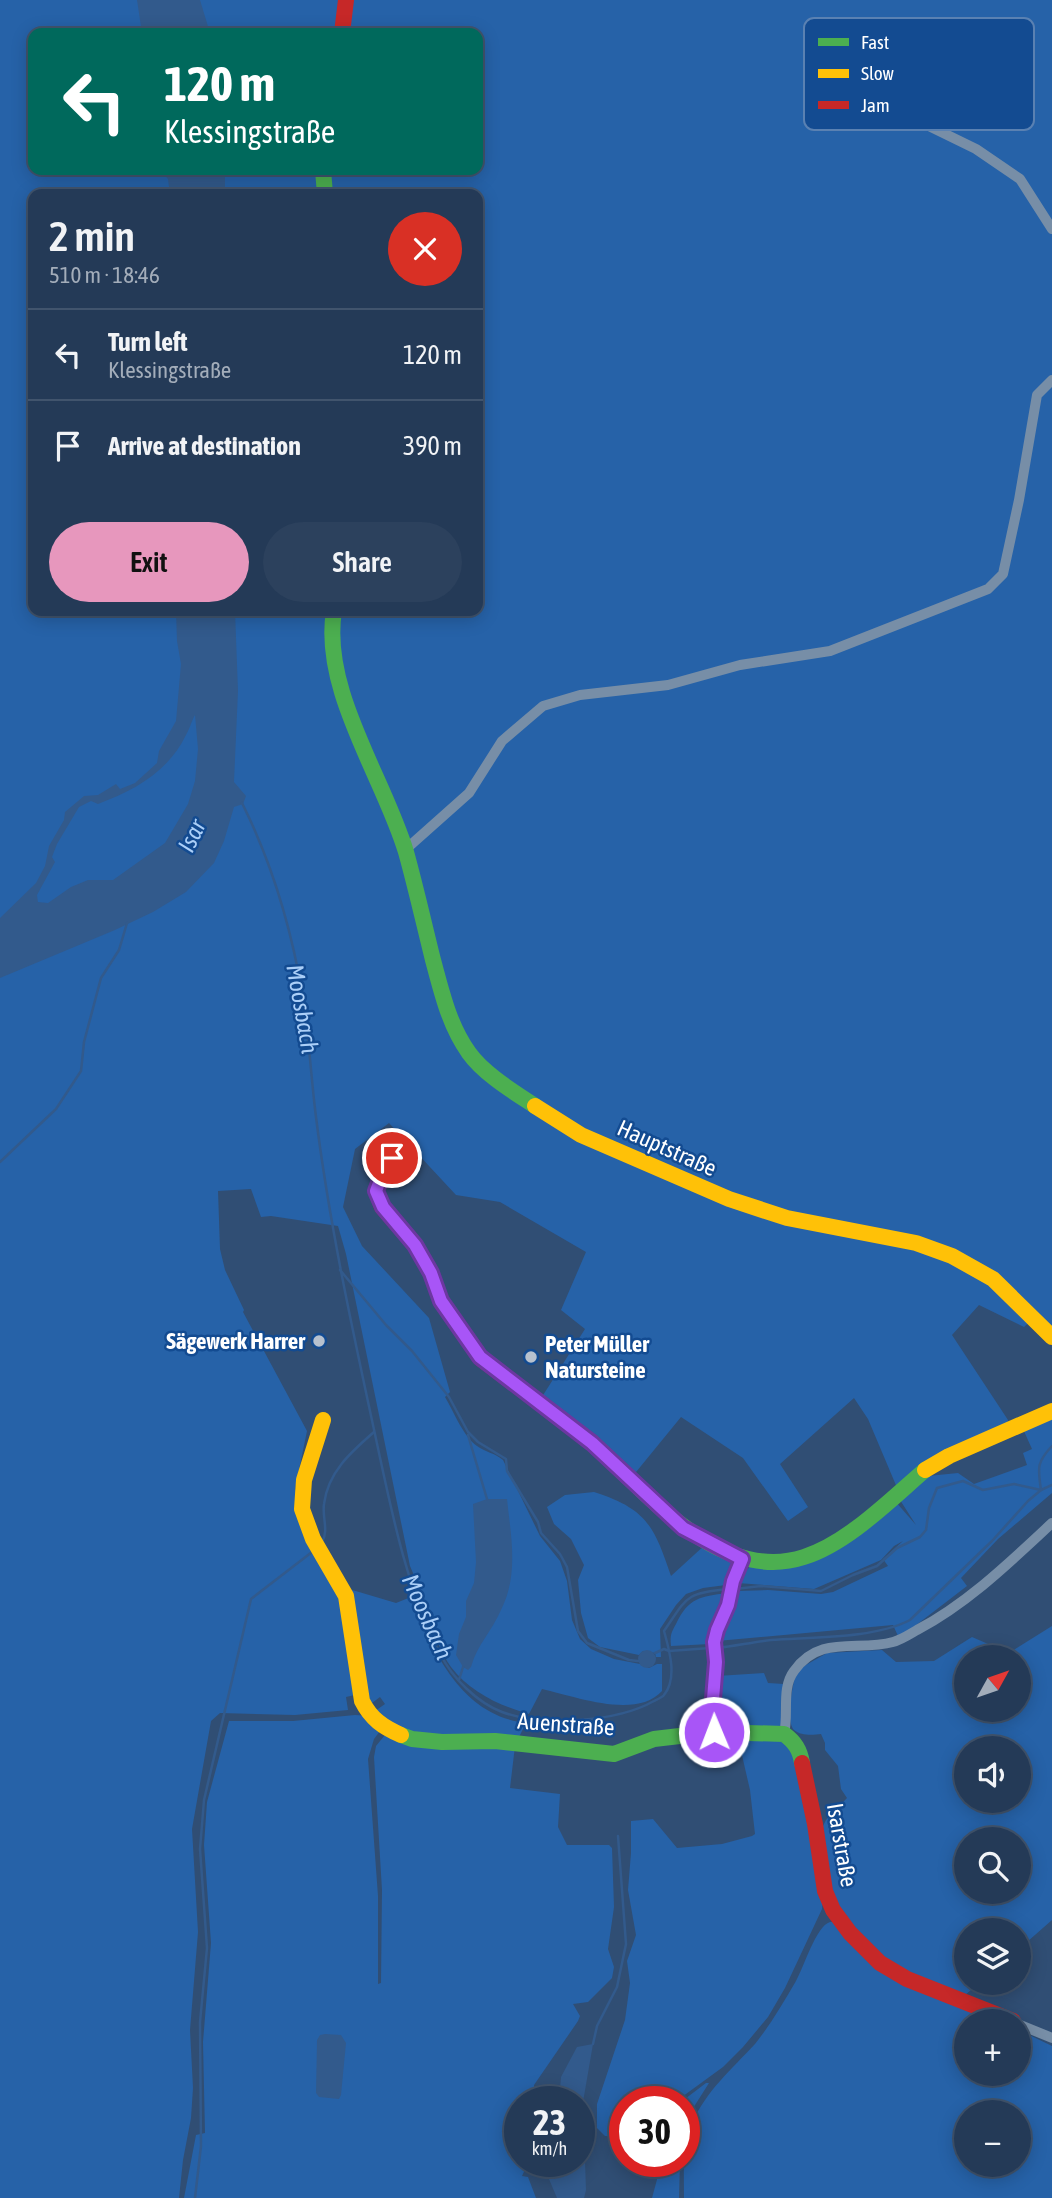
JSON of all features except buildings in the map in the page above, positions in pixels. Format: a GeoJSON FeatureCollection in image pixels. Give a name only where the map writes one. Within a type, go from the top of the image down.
{"type":"FeatureCollection","features":[{"type":"Feature","properties":{"kind":"street"},"geometry":{"type":"LineString","coordinates":[[343,28],[346,0]]}},
{"type":"Feature","properties":{"kind":"street"},"geometry":{"type":"LineString","coordinates":[[937,130],[975,149],[1020,179],[1052,229]]}},
{"type":"Feature","properties":{"kind":"street"},"geometry":{"type":"LineString","coordinates":[[405,850],[469,793],[502,741],[543,706],[580,695],[668,685],[740,665],[830,651],[988,589],[1003,574],[1037,395],[1052,380]]}},
{"type":"Feature","properties":{"kind":"street","name":"Hauptstraße"},"geometry":{"type":"LineString","coordinates":[[334,616],[334,661],[343,695],[405,850],[447,1014],[470,1055],[505,1086],[581,1135],[729,1199],[787,1219],[916,1243],[952,1256],[993,1279],[1052,1336]]}},
{"type":"Feature","properties":{"kind":"street"},"geometry":{"type":"LineString","coordinates":[[402,1146],[383,1172],[376,1191],[383,1207],[415,1245],[431,1273],[441,1301],[480,1357],[592,1443],[683,1528],[742,1559],[771,1563],[804,1557],[825,1547],[856,1528],[928,1468],[949,1456],[1052,1411]]}},
{"type":"Feature","properties":{"kind":"street","name":"Auenstraße"},"geometry":{"type":"LineString","coordinates":[[323,1420],[300,1489],[301,1510],[305,1525],[340,1581],[346,1596],[362,1701],[368,1713],[385,1728],[412,1739],[442,1742],[495,1741],[614,1754],[654,1739],[714,1732]]}},
{"type":"Feature","properties":{"kind":"street"},"geometry":{"type":"LineString","coordinates":[[742,1559],[714,1648],[714,1732],[784,1734],[787,1693],[792,1672],[807,1656],[830,1647],[894,1642],[931,1622],[995,1577],[1052,1523]]}},
{"type":"Feature","properties":{"kind":"street","name":"Isarstraße"},"geometry":{"type":"LineString","coordinates":[[784,1734],[793,1741],[803,1763],[825,1891],[833,1910],[850,1933],[880,1963],[907,1979],[983,2009]]}},
{"type":"Feature","properties":{"kind":"street"},"geometry":{"type":"LineString","coordinates":[[1031,2029],[1052,2038]]}},
{"type":"Feature","properties":{"kind":"shaded area"},"geometry":{"type":"Polygon","coordinates":[[[0,0],[1052,0],[1052,1329],[1038,1314],[1024,1327],[979,1305],[952,1335],[1008,1420],[1006,1428],[898,1490],[868,1419],[854,1398],[780,1464],[808,1507],[788,1521],[743,1458],[681,1417],[632,1477],[540,1400],[585,1329],[561,1310],[586,1252],[500,1202],[456,1195],[389,1123],[355,1149],[343,1207],[362,1246],[429,1318],[450,1392],[445,1397],[472,1442],[503,1460],[540,1536],[560,1561],[567,1581],[572,1620],[580,1639],[591,1649],[614,1659],[649,1668],[662,1664],[662,1691],[651,1700],[621,1705],[542,1689],[529,1714],[507,1707],[467,1684],[451,1667],[433,1631],[410,1566],[338,1226],[271,1216],[261,1217],[251,1189],[218,1191],[220,1249],[225,1270],[243,1312],[307,1431],[295,1489],[337,1580],[359,1694],[346,1697],[348,1710],[295,1715],[220,1713],[211,1721],[192,1829],[198,1932],[190,2030],[193,2088],[179,2198],[0,2198],[0,0]]]}},
{"type":"Feature","properties":{"kind":"shaded area"},"geometry":{"type":"Polygon","coordinates":[[[1052,1416],[1052,1493],[998,1539],[961,1578],[967,1586],[911,1629],[898,1636],[893,1625],[717,1641],[734,1605],[737,1591],[768,1590],[821,1594],[833,1592],[888,1566],[883,1559],[903,1541],[881,1560],[814,1589],[738,1583],[739,1576],[752,1565],[782,1566],[895,1501],[916,1525],[900,1500],[928,1476],[958,1473],[974,1484],[1027,1465],[1023,1453],[1032,1449],[1023,1429],[1052,1416]]]}},
{"type":"Feature","properties":{"kind":"shaded area"},"geometry":{"type":"Polygon","coordinates":[[[594,1492],[626,1505],[646,1522],[659,1544],[671,1576],[706,1544],[734,1563],[726,1585],[703,1588],[686,1594],[676,1605],[660,1629],[661,1657],[643,1651],[639,1655],[600,1647],[588,1638],[581,1613],[578,1580],[584,1565],[571,1539],[554,1524],[547,1507],[565,1495],[594,1492]]]}},
{"type":"Feature","properties":{"kind":"shaded area"},"geometry":{"type":"Polygon","coordinates":[[[349,1589],[396,1603],[411,1597],[440,1658],[466,1694],[483,1708],[503,1718],[526,1723],[518,1739],[458,1739],[392,1728],[375,1711],[385,1704],[380,1697],[372,1703],[367,1700],[349,1589]]]}},
{"type":"Feature","properties":{"kind":"shaded area"},"geometry":{"type":"Polygon","coordinates":[[[727,1593],[710,1644],[671,1646],[673,1630],[691,1603],[702,1597],[727,1593]]]}},
{"type":"Feature","properties":{"kind":"shaded area"},"geometry":{"type":"Polygon","coordinates":[[[1052,1626],[1052,1920],[1031,1938],[1031,1918],[954,1918],[954,1992],[908,1975],[871,1950],[830,1893],[821,1830],[826,1820],[847,1798],[841,1789],[838,1766],[825,1750],[821,1734],[797,1732],[791,1725],[790,1718],[797,1670],[827,1653],[882,1650],[896,1662],[934,1661],[954,1648],[954,1722],[1031,1722],[1031,1645],[1022,1645],[1052,1626]]]}},
{"type":"Feature","properties":{"kind":"shaded area"},"geometry":{"type":"Polygon","coordinates":[[[972,1637],[990,1645],[959,1645],[972,1637]]]}},
{"type":"Feature","properties":{"kind":"shaded area"},"geometry":{"type":"Polygon","coordinates":[[[764,1673],[768,1683],[784,1684],[780,1727],[747,1730],[724,1726],[717,1712],[717,1676],[764,1673]]]}},
{"type":"Feature","properties":{"kind":"shaded area"},"geometry":{"type":"Polygon","coordinates":[[[369,1716],[380,1731],[374,1739],[368,1759],[378,1896],[378,1984],[381,1983],[382,1890],[374,1757],[376,1746],[385,1735],[515,1746],[510,1788],[560,1794],[558,1827],[567,1845],[609,1845],[612,1848],[614,1907],[608,1949],[614,1967],[612,1978],[588,2002],[573,2004],[580,2016],[578,2021],[534,2086],[504,2086],[504,2177],[528,2177],[536,2198],[184,2198],[196,2135],[205,2133],[203,2042],[211,1943],[204,1845],[207,1802],[229,1721],[293,1721],[369,1716]]]}},
{"type":"Feature","properties":{"kind":"shaded area"},"geometry":{"type":"Polygon","coordinates":[[[738,1738],[775,1738],[791,1747],[823,1897],[822,1909],[785,1988],[768,2017],[743,2047],[723,2067],[697,2086],[609,2086],[609,2136],[605,2136],[597,2128],[597,2104],[625,2020],[630,1983],[627,1961],[636,1935],[628,1890],[631,1821],[653,1819],[677,1848],[722,1844],[755,1834],[750,1790],[738,1738]]]}},
{"type":"Feature","properties":{"kind":"shaded area"},"geometry":{"type":"Polygon","coordinates":[[[830,1922],[835,1922],[859,1949],[976,2009],[954,2009],[954,2086],[1031,2086],[1031,2036],[1052,2046],[1052,2198],[684,2198],[684,2177],[700,2177],[700,2108],[712,2090],[755,2044],[777,2013],[820,1931],[830,1922]]]}},
{"type":"Feature","properties":{"kind":"shaded area"},"geometry":{"type":"Polygon","coordinates":[[[706,2083],[709,2083],[700,2097],[700,2088],[706,2083]]]}},
{"type":"Feature","properties":{"kind":"shaded area"},"geometry":{"type":"Polygon","coordinates":[[[658,2177],[680,2177],[679,2198],[652,2198],[658,2177]]]}},
{"type":"Feature","properties":{"kind":"water"},"geometry":{"type":"Polygon","coordinates":[[[137,0],[200,0],[208,28],[141,28],[137,0]]]}},
{"type":"Feature","properties":{"kind":"water"},"geometry":{"type":"Polygon","coordinates":[[[164,175],[225,175],[225,189],[169,189],[164,175]]]}},
{"type":"Feature","properties":{"kind":"water","name":"Isar"},"geometry":{"type":"Polygon","coordinates":[[[176,616],[235,616],[238,691],[234,782],[246,796],[243,804],[234,807],[214,863],[186,892],[153,912],[0,978],[0,918],[36,883],[65,812],[84,796],[98,795],[116,784],[120,789],[135,783],[157,763],[159,751],[176,721],[181,664],[176,616]],[[195,715],[179,748],[149,778],[112,799],[98,804],[91,801],[79,807],[57,844],[52,857],[55,862],[37,895],[38,902],[48,903],[71,887],[88,880],[113,880],[165,843],[188,804],[195,781],[198,749],[195,715]]]}},
{"type":"Feature","properties":{"kind":"water"},"geometry":{"type":"Polygon","coordinates":[[[487,1499],[507,1499],[512,1569],[507,1596],[501,1610],[468,1670],[456,1655],[459,1634],[466,1617],[466,1601],[474,1583],[476,1562],[473,1504],[487,1499]]]}},
{"type":"Feature","properties":{"kind":"water"},"geometry":{"type":"Polygon","coordinates":[[[647,1650],[653,1653],[656,1659],[653,1665],[647,1668],[641,1665],[638,1659],[641,1653],[647,1650]]]}},
{"type":"Feature","properties":{"kind":"water"},"geometry":{"type":"Polygon","coordinates":[[[320,2035],[341,2035],[346,2043],[339,2099],[319,2097],[316,2093],[317,2040],[320,2035]]]}},
{"type":"Feature","properties":{"kind":"water"},"geometry":{"type":"Polygon","coordinates":[[[593,2044],[586,2086],[560,2086],[561,2077],[577,2047],[593,2044]]]}},
{"type":"Feature","properties":{"kind":"water"},"geometry":{"type":"Polygon","coordinates":[[[586,2177],[584,2198],[557,2198],[549,2179],[586,2177]]]}},
{"type":"Feature","properties":{"kind":"waterway","name":"Moosbach"},"geometry":{"type":"LineString","coordinates":[[242,803],[272,873],[298,973],[321,1156],[334,1233],[392,1513],[417,1600],[446,1664],[475,1696],[493,1708],[518,1717],[558,1721],[620,1714],[663,1696],[668,1688],[671,1663],[664,1631],[683,1604],[694,1595],[728,1589]]}},
{"type":"Feature","properties":{"kind":"waterway"},"geometry":{"type":"LineString","coordinates":[[0,1162],[56,1109],[81,1071],[84,1042],[101,978],[119,950],[127,923]]}},
{"type":"Feature","properties":{"kind":"waterway","name":"Moosbach"},"geometry":{"type":"LineString","coordinates":[[340,1270],[449,1397],[468,1432],[478,1442],[506,1459],[507,1471],[538,1522],[541,1533],[560,1554],[567,1567],[578,1631],[587,1643],[638,1661]]}},
{"type":"Feature","properties":{"kind":"waterway"},"geometry":{"type":"LineString","coordinates":[[322,1542],[325,1533],[324,1504],[330,1482],[349,1455],[374,1432]]}},
{"type":"Feature","properties":{"kind":"waterway"},"geometry":{"type":"LineString","coordinates":[[468,1435],[487,1499]]}},
{"type":"Feature","properties":{"kind":"waterway"},"geometry":{"type":"LineString","coordinates":[[717,1648],[771,1640],[861,1634],[910,1620],[1041,1490],[1039,1466],[1052,1446]]}},
{"type":"Feature","properties":{"kind":"waterway","name":"Moosbach"},"geometry":{"type":"LineString","coordinates":[[735,1589],[761,1586],[821,1591],[877,1566],[897,1548],[920,1537],[926,1530],[929,1508],[937,1488],[963,1481],[983,1490],[1014,1484],[1041,1490],[1052,1485]]}},
{"type":"Feature","properties":{"kind":"waterway"},"geometry":{"type":"LineString","coordinates":[[195,2198],[201,2146],[200,2022],[207,1948],[200,1849],[204,1800],[251,1599],[312,1552]]}},
{"type":"Feature","properties":{"kind":"waterway"},"geometry":{"type":"LineString","coordinates":[[655,1653],[664,1649],[669,1651],[710,1648]]}},
{"type":"Feature","properties":{"kind":"waterway"},"geometry":{"type":"LineString","coordinates":[[459,1680],[463,1667]]}},
{"type":"Feature","properties":{"kind":"waterway"},"geometry":{"type":"LineString","coordinates":[[593,2044],[597,2026],[617,1987],[626,1944],[618,1836]]}},
{"type":"Feature","properties":{"kind":"traffic: fast"},"geometry":{"type":"LineString","coordinates":[[323,175],[325,189]]}},
{"type":"Feature","properties":{"kind":"traffic: fast"},"geometry":{"type":"LineString","coordinates":[[334,616],[332,641],[345,702],[406,852],[451,1020],[475,1061],[535,1106]]}},
{"type":"Feature","properties":{"kind":"traffic: fast"},"geometry":{"type":"LineString","coordinates":[[594,1444],[688,1530],[715,1547],[744,1558],[773,1562],[804,1557],[837,1542],[868,1520],[925,1470]]}},
{"type":"Feature","properties":{"kind":"traffic: fast"},"geometry":{"type":"LineString","coordinates":[[401,1735],[442,1742],[495,1741],[614,1754],[654,1739],[714,1732],[784,1734],[796,1747],[802,1763]]}},
{"type":"Feature","properties":{"kind":"traffic: slow"},"geometry":{"type":"LineString","coordinates":[[535,1106],[581,1135],[729,1199],[787,1218],[916,1243],[952,1256],[993,1279],[1052,1337]]}},
{"type":"Feature","properties":{"kind":"traffic: slow"},"geometry":{"type":"LineString","coordinates":[[925,1470],[949,1456],[1052,1411]]}},
{"type":"Feature","properties":{"kind":"traffic: slow"},"geometry":{"type":"LineString","coordinates":[[323,1420],[304,1480],[302,1509],[313,1539],[346,1596],[362,1701],[378,1722],[401,1735]]}},
{"type":"Feature","properties":{"kind":"traffic: jam"},"geometry":{"type":"LineString","coordinates":[[343,28],[346,0]]}},
{"type":"Feature","properties":{"kind":"traffic: jam"},"geometry":{"type":"LineString","coordinates":[[402,1146],[383,1172],[376,1191],[382,1207],[415,1245],[431,1273],[441,1301],[480,1358],[594,1444]]}},
{"type":"Feature","properties":{"kind":"traffic: jam"},"geometry":{"type":"LineString","coordinates":[[802,1763],[825,1891],[833,1910],[850,1933],[880,1963],[907,1979],[983,2009]]}},
{"type":"Feature","properties":{"kind":"place","name":"Sägewerk Harrer"},"geometry":{"type":"Point","coordinates":[319,1341]}},
{"type":"Feature","properties":{"kind":"place","name":"Peter Müller Natursteine"},"geometry":{"type":"Point","coordinates":[531,1357]}},
{"type":"Feature","properties":{"kind":"route"},"geometry":{"type":"LineString","coordinates":[[392,1158],[376,1191],[383,1207],[415,1245],[431,1273],[450,1317],[480,1357],[592,1443],[683,1528],[742,1559],[714,1642],[714,1732]]}}]}
